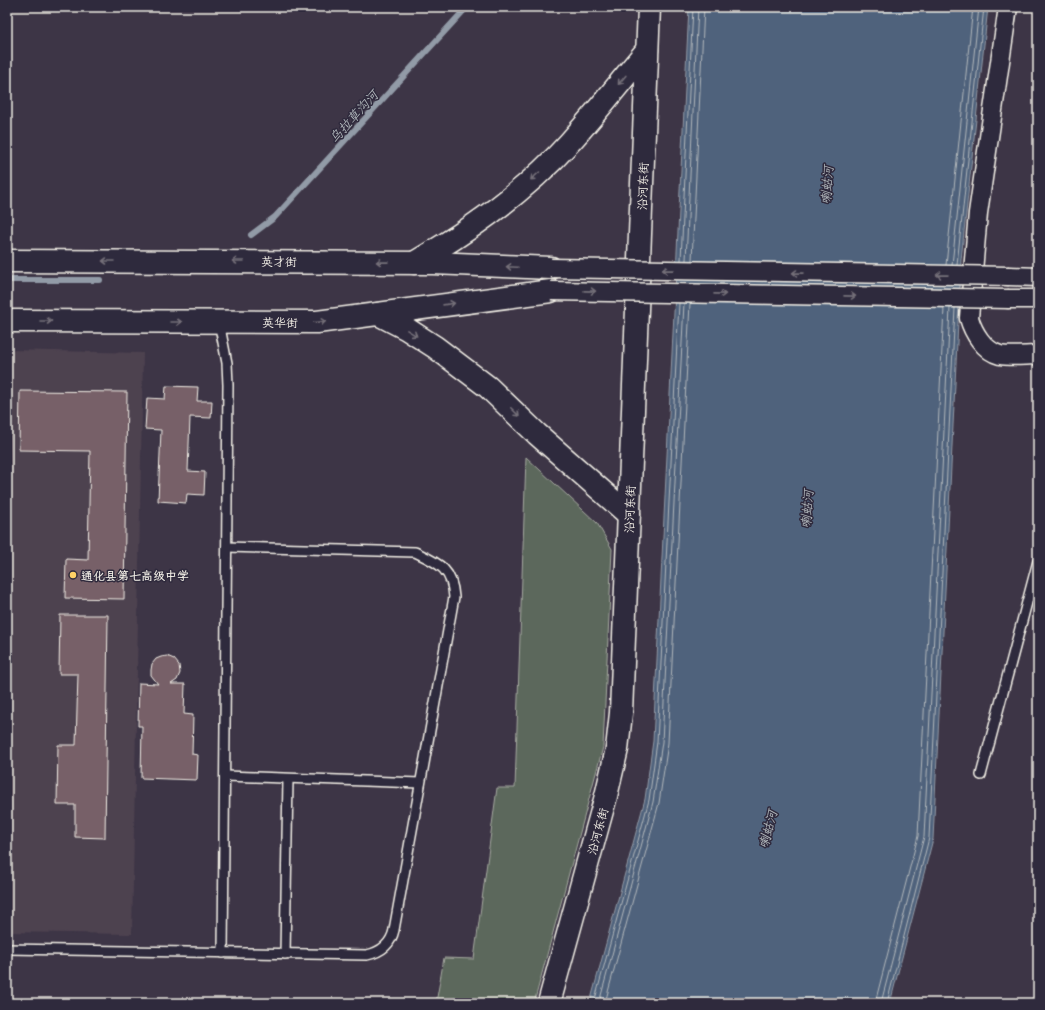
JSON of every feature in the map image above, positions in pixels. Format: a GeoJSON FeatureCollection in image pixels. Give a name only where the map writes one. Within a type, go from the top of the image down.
{"type":"FeatureCollection","features":[{"type":"Feature","properties":{"kind":"street","name":"沿河东街"},"geometry":{"type":"LineString","coordinates":[[549,1003],[606,796],[617,749],[621,713],[649,7]]}},
{"type":"Feature","properties":{"kind":"street"},"geometry":{"type":"LineString","coordinates":[[1008,7],[978,213],[969,318],[971,326],[981,342],[1000,355],[1038,355]]}},
{"type":"Feature","properties":{"kind":"street"},"geometry":{"type":"LineString","coordinates":[[414,263],[450,242],[484,218],[514,195],[542,170],[569,143],[647,50]]}},
{"type":"Feature","properties":{"kind":"street","name":"英才街"},"geometry":{"type":"LineString","coordinates":[[7,261],[414,263],[551,268]]}},
{"type":"Feature","properties":{"kind":"street"},"geometry":{"type":"LineString","coordinates":[[551,268],[1038,277]]}},
{"type":"Feature","properties":{"kind":"street"},"geometry":{"type":"LineString","coordinates":[[551,291],[1038,299]]}},
{"type":"Feature","properties":{"kind":"street","name":"英华街"},"geometry":{"type":"LineString","coordinates":[[7,321],[317,322],[551,291]]}},
{"type":"Feature","properties":{"kind":"street"},"geometry":{"type":"LineString","coordinates":[[378,314],[407,329],[435,347],[488,387],[537,434],[629,515]]}},
{"type":"Feature","properties":{"kind":"lane"},"geometry":{"type":"LineString","coordinates":[[219,322],[226,356],[228,385],[223,953]]}},
{"type":"Feature","properties":{"kind":"lane"},"geometry":{"type":"LineString","coordinates":[[7,949],[367,955],[380,951],[386,947],[394,930],[454,597],[450,577],[445,569],[438,564],[415,552],[227,547]]}},
{"type":"Feature","properties":{"kind":"lane"},"geometry":{"type":"LineString","coordinates":[[981,775],[1038,561]]}},
{"type":"Feature","properties":{"kind":"lane"},"geometry":{"type":"LineString","coordinates":[[225,776],[420,783]]}},
{"type":"Feature","properties":{"kind":"lane"},"geometry":{"type":"LineString","coordinates":[[285,954],[288,778]]}},
{"type":"Feature","properties":{"kind":"shaded area","name":"通化县第七高级中学"},"geometry":{"type":"Polygon","coordinates":[[[7,350],[143,353],[132,934],[7,932],[7,350]]]}},
{"type":"Feature","properties":{"kind":"green space"},"geometry":{"type":"Polygon","coordinates":[[[526,457],[597,523],[612,549],[603,747],[534,1003],[436,1003],[444,958],[474,959],[497,788],[515,788],[526,457]]]}},
{"type":"Feature","properties":{"kind":"water","name":"喇蛄河"},"geometry":{"type":"Polygon","coordinates":[[[689,7],[988,7],[961,260],[933,839],[890,1003],[590,1003],[645,799],[653,741],[689,7]]]}},
{"type":"Feature","properties":{"kind":"building"},"geometry":{"type":"Polygon","coordinates":[[[166,386],[198,387],[197,401],[212,401],[211,418],[190,417],[188,471],[205,472],[204,495],[187,494],[186,503],[158,501],[161,430],[145,429],[147,398],[165,399],[166,386]]]}},
{"type":"Feature","properties":{"kind":"building"},"geometry":{"type":"Polygon","coordinates":[[[20,391],[127,392],[124,599],[65,598],[66,559],[88,560],[90,451],[19,450],[20,391]]]}},
{"type":"Feature","properties":{"kind":"building"},"geometry":{"type":"Polygon","coordinates":[[[7,393],[10,393],[8,513],[7,513],[7,393]]]}},
{"type":"Feature","properties":{"kind":"building"},"geometry":{"type":"Polygon","coordinates":[[[60,615],[108,615],[105,838],[75,837],[75,805],[57,805],[58,745],[76,745],[78,674],[59,674],[60,615]]]}},
{"type":"Feature","properties":{"kind":"building"},"geometry":{"type":"Polygon","coordinates":[[[167,656],[174,659],[179,665],[180,673],[177,680],[171,684],[185,684],[184,714],[193,715],[192,754],[198,755],[197,780],[141,778],[142,726],[138,726],[139,683],[158,684],[151,675],[152,664],[156,659],[167,656]]]}},
{"type":"Feature","properties":{"kind":"waterway","name":"乌拉草沟河"},"geometry":{"type":"LineString","coordinates":[[251,235],[275,217],[467,7]]}},
{"type":"Feature","properties":{"kind":"waterway","name":"乌拉草沟河"},"geometry":{"type":"LineString","coordinates":[[7,280],[100,280]]}},
{"type":"Feature","properties":{"kind":"place","name":"通化县第七高级中学"},"geometry":{"type":"Point","coordinates":[73,575]}}]}
